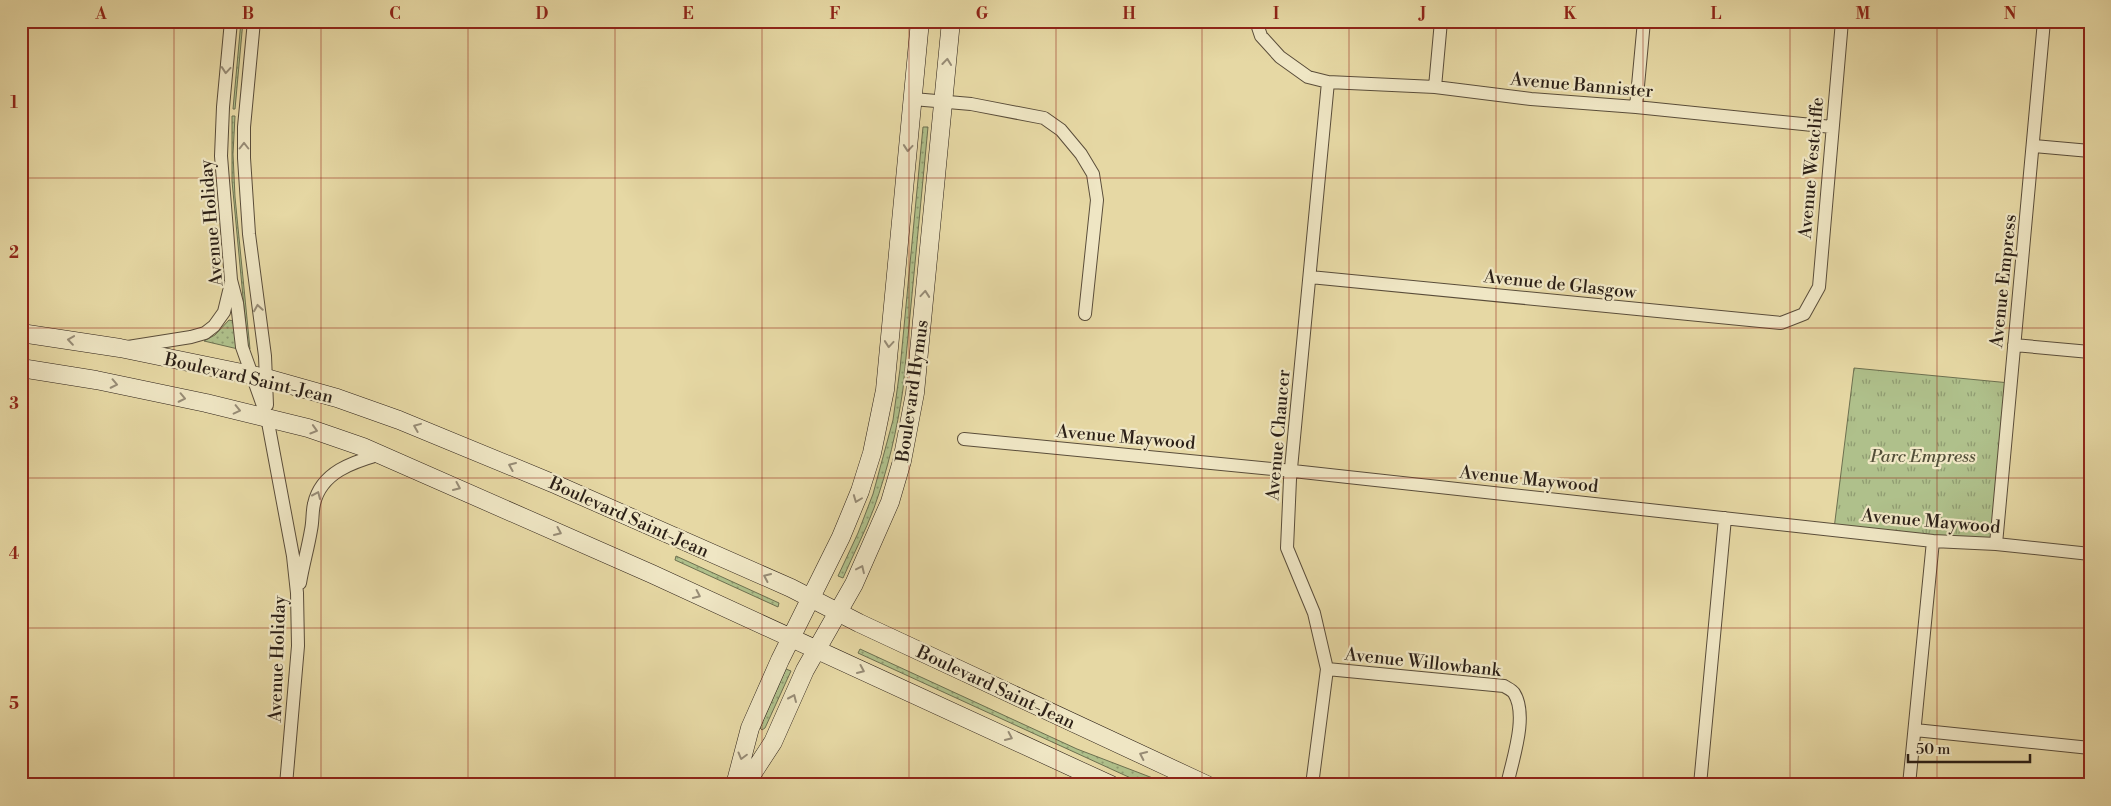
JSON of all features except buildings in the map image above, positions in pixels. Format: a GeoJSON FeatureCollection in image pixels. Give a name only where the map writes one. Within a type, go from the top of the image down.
{"type":"FeatureCollection","features":[{"type":"Feature","properties":{"kind":"main road","name":"Boulevard Hymus"},"geometry":{"type":"LineString","coordinates":[[735,785],[750,728],[791,638],[841,537],[860,491],[872,453],[881,414],[899,249],[920,21]]}},
{"type":"Feature","properties":{"kind":"main road","name":"Boulevard Hymus"},"geometry":{"type":"LineString","coordinates":[[745,785],[773,742],[805,670],[854,584],[894,489],[908,439],[922,330],[951,21]]}},
{"type":"Feature","properties":{"kind":"main road","name":"Boulevard Saint-Jean"},"geometry":{"type":"LineString","coordinates":[[21,333],[120,348],[259,377],[337,398],[429,432],[557,485],[791,588],[838,612],[1207,785]]}},
{"type":"Feature","properties":{"kind":"main road","name":"Boulevard Saint-Jean"},"geometry":{"type":"LineString","coordinates":[[21,368],[157,393],[267,417],[325,433],[381,454],[791,638],[1111,785]]}},
{"type":"Feature","properties":{"kind":"street","name":"Avenue Holiday"},"geometry":{"type":"LineString","coordinates":[[231,21],[223,107],[221,156],[231,280],[237,303],[242,347],[259,377],[293,556],[298,593],[298,646],[286,785]]}},
{"type":"Feature","properties":{"kind":"street","name":"Avenue Holiday"},"geometry":{"type":"LineString","coordinates":[[254,21],[244,127],[244,167],[249,234],[265,356],[259,377]]}},
{"type":"Feature","properties":{"kind":"street","name":"Avenue Bannister"},"geometry":{"type":"LineString","coordinates":[[1256,21],[1261,36],[1280,58],[1308,77],[1328,82],[1435,87],[1532,99],[1636,107],[1832,127]]}},
{"type":"Feature","properties":{"kind":"street"},"geometry":{"type":"LineString","coordinates":[[1435,87],[1441,21]]}},
{"type":"Feature","properties":{"kind":"street"},"geometry":{"type":"LineString","coordinates":[[1636,107],[1644,21]]}},
{"type":"Feature","properties":{"kind":"street","name":"Avenue Westcliffe"},"geometry":{"type":"LineString","coordinates":[[1804,314],[1819,286],[1842,21]]}},
{"type":"Feature","properties":{"kind":"street","name":"Avenue Empress"},"geometry":{"type":"LineString","coordinates":[[1996,544],[2044,21]]}},
{"type":"Feature","properties":{"kind":"street","name":"Avenue Chaucer"},"geometry":{"type":"LineString","coordinates":[[1312,785],[1326,669],[1314,613],[1287,548],[1290,479],[1293,470],[1328,82]]}},
{"type":"Feature","properties":{"kind":"street"},"geometry":{"type":"LineString","coordinates":[[913,99],[971,104],[1044,118],[1061,130],[1081,154],[1093,174],[1098,200],[1085,314]]}},
{"type":"Feature","properties":{"kind":"street"},"geometry":{"type":"LineString","coordinates":[[2034,146],[2090,151]]}},
{"type":"Feature","properties":{"kind":"street","name":"Avenue de Glasgow"},"geometry":{"type":"LineString","coordinates":[[1310,277],[1781,323],[1804,314]]}},
{"type":"Feature","properties":{"kind":"street"},"geometry":{"type":"LineString","coordinates":[[120,348],[191,337],[205,333],[214,326],[224,312],[231,280]]}},
{"type":"Feature","properties":{"kind":"street"},"geometry":{"type":"LineString","coordinates":[[2014,345],[2090,352]]}},
{"type":"Feature","properties":{"kind":"street","name":"Avenue Maywood"},"geometry":{"type":"LineString","coordinates":[[964,439],[1293,470],[1933,541],[1996,544],[2090,554]]}},
{"type":"Feature","properties":{"kind":"street"},"geometry":{"type":"LineString","coordinates":[[298,593],[312,528],[314,502],[320,489],[329,477],[343,467],[381,454]]}},
{"type":"Feature","properties":{"kind":"street"},"geometry":{"type":"LineString","coordinates":[[1700,785],[1725,518]]}},
{"type":"Feature","properties":{"kind":"street"},"geometry":{"type":"LineString","coordinates":[[1909,785],[1933,541]]}},
{"type":"Feature","properties":{"kind":"street","name":"Avenue Willowbank"},"geometry":{"type":"LineString","coordinates":[[1326,669],[1504,686],[1513,692],[1519,707],[1519,728],[1508,781]]}},
{"type":"Feature","properties":{"kind":"street"},"geometry":{"type":"LineString","coordinates":[[1914,730],[2090,748]]}},
{"type":"Feature","properties":{"kind":"green space"},"geometry":{"type":"Polygon","coordinates":[[[241,21],[243,21],[235,109],[233,109],[241,21]]]}},
{"type":"Feature","properties":{"kind":"green space"},"geometry":{"type":"Polygon","coordinates":[[[232,116],[235,116],[233,154],[235,197],[250,349],[248,350],[232,181],[232,116]]]}},
{"type":"Feature","properties":{"kind":"green space"},"geometry":{"type":"Polygon","coordinates":[[[923,127],[928,127],[901,404],[884,479],[867,526],[843,578],[838,576],[858,533],[873,494],[893,420],[900,369],[923,127]]]}},
{"type":"Feature","properties":{"kind":"green space"},"geometry":{"type":"Polygon","coordinates":[[[229,320],[233,321],[238,349],[204,341],[215,335],[229,320]]]}},
{"type":"Feature","properties":{"kind":"green space","name":"Parc Empress"},"geometry":{"type":"Polygon","coordinates":[[[1854,368],[2010,383],[1996,544],[1834,529],[1854,368]]]}},
{"type":"Feature","properties":{"kind":"green space"},"geometry":{"type":"Polygon","coordinates":[[[676,556],[779,603],[778,607],[675,560],[676,556]]]}},
{"type":"Feature","properties":{"kind":"green space"},"geometry":{"type":"Polygon","coordinates":[[[860,649],[1077,749],[1171,785],[1146,785],[858,653],[860,649]]]}},
{"type":"Feature","properties":{"kind":"green space"},"geometry":{"type":"Polygon","coordinates":[[[786,669],[791,671],[765,728],[762,730],[760,728],[786,669]]]}}]}
